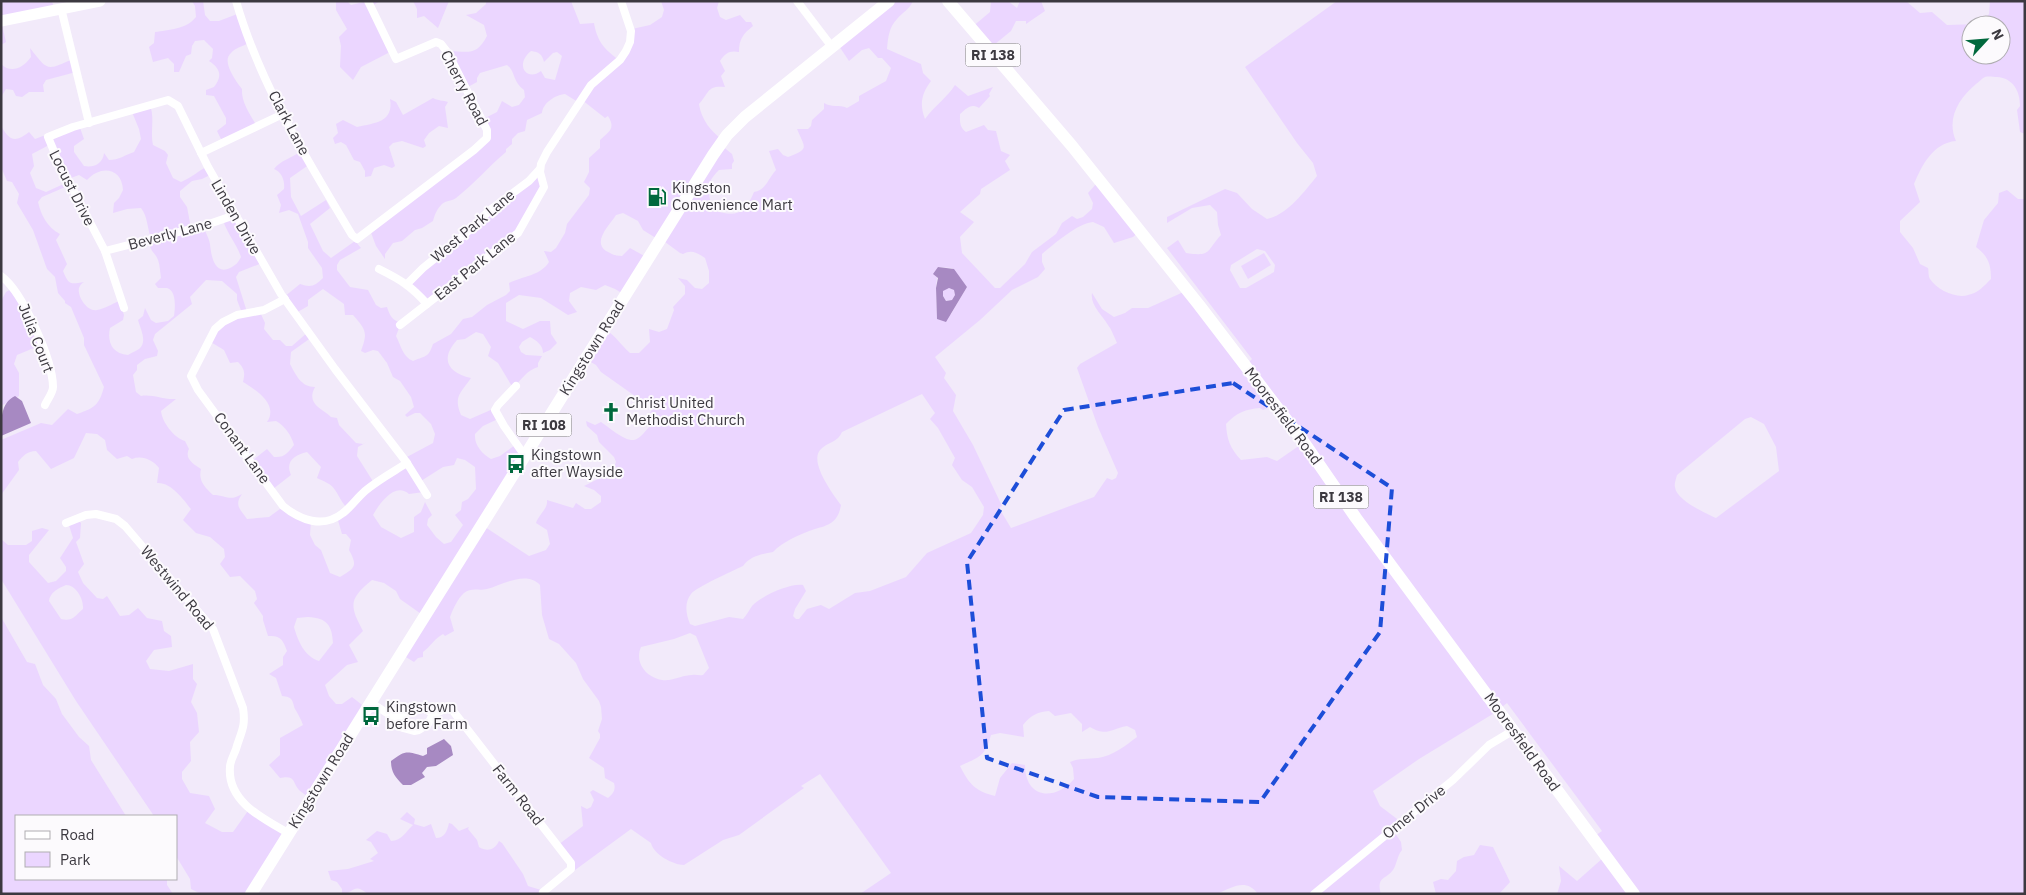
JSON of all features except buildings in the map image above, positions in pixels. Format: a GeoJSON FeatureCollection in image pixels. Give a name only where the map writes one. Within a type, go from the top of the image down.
{"type":"FeatureCollection","features":[{"type":"Feature","properties":{"kind":"main road","name":"Kingstown Road"},"geometry":{"type":"LineString","coordinates":[[251,894],[695,184],[728,136],[745,117],[890,1]]}},
{"type":"Feature","properties":{"kind":"main road","name":"Mooresfield Road"},"geometry":{"type":"LineString","coordinates":[[948,1],[1074,148],[1188,290],[1299,437],[1356,518],[1634,894]]}},
{"type":"Feature","properties":{"kind":"street"},"geometry":{"type":"LineString","coordinates":[[1,21],[100,1]]}},
{"type":"Feature","properties":{"kind":"street","name":"Clark Lane"},"geometry":{"type":"LineString","coordinates":[[236,1],[248,41],[283,114],[329,196],[355,237]]}},
{"type":"Feature","properties":{"kind":"street","name":"Cherry Road"},"geometry":{"type":"LineString","coordinates":[[355,237],[357,239],[362,236],[440,177],[487,138],[487,130],[448,53],[441,44],[436,42],[396,59],[368,1]]}},
{"type":"Feature","properties":{"kind":"street"},"geometry":{"type":"LineString","coordinates":[[540,169],[547,152],[591,85],[620,60],[626,52],[630,42],[631,31],[621,1]]}},
{"type":"Feature","properties":{"kind":"street"},"geometry":{"type":"LineString","coordinates":[[796,1],[832,47]]}},
{"type":"Feature","properties":{"kind":"street"},"geometry":{"type":"LineString","coordinates":[[61,8],[89,123]]}},
{"type":"Feature","properties":{"kind":"street","name":"Linden Drive"},"geometry":{"type":"LineString","coordinates":[[89,123],[168,100],[178,106],[235,215],[285,299],[335,369],[407,463],[427,495]]}},
{"type":"Feature","properties":{"kind":"street"},"geometry":{"type":"LineString","coordinates":[[201,153],[283,114]]}},
{"type":"Feature","properties":{"kind":"street","name":"Locust Drive"},"geometry":{"type":"LineString","coordinates":[[89,123],[60,132],[48,137],[48,140],[105,251]]}},
{"type":"Feature","properties":{"kind":"street","name":"West Park Lane"},"geometry":{"type":"LineString","coordinates":[[407,284],[490,210],[529,181],[540,169]]}},
{"type":"Feature","properties":{"kind":"street","name":"East Park Lane"},"geometry":{"type":"LineString","coordinates":[[400,325],[518,233],[544,187],[540,169]]}},
{"type":"Feature","properties":{"kind":"street","name":"Beverly Lane"},"geometry":{"type":"LineString","coordinates":[[105,251],[206,225],[235,215]]}},
{"type":"Feature","properties":{"kind":"street"},"geometry":{"type":"LineString","coordinates":[[105,251],[124,308]]}},
{"type":"Feature","properties":{"kind":"street"},"geometry":{"type":"LineString","coordinates":[[379,269],[407,284],[427,304]]}},
{"type":"Feature","properties":{"kind":"street","name":"Julia Court"},"geometry":{"type":"LineString","coordinates":[[1,276],[14,287],[29,312],[52,377],[53,390],[45,405]]}},
{"type":"Feature","properties":{"kind":"street","name":"Conant Lane"},"geometry":{"type":"LineString","coordinates":[[285,299],[264,310],[237,315],[223,322],[215,330],[191,376],[198,390],[283,506],[303,520],[323,521],[332,519],[341,515],[365,492],[407,463]]}},
{"type":"Feature","properties":{"kind":"street"},"geometry":{"type":"LineString","coordinates":[[516,386],[498,404],[495,410],[525,456]]}},
{"type":"Feature","properties":{"kind":"street","name":"Westwind Road"},"geometry":{"type":"LineString","coordinates":[[66,523],[86,515],[96,514],[116,519],[139,542],[213,629],[243,708],[245,720],[244,731],[230,766],[233,789],[246,805],[262,818],[288,833]]}},
{"type":"Feature","properties":{"kind":"street"},"geometry":{"type":"LineString","coordinates":[[370,702],[396,719],[403,728],[414,731],[428,724],[433,714]]}},
{"type":"Feature","properties":{"kind":"street","name":"Farm Road"},"geometry":{"type":"LineString","coordinates":[[396,719],[416,707],[426,708],[433,714],[450,707],[571,863],[571,869],[543,892]]}},
{"type":"Feature","properties":{"kind":"street","name":"Omer Drive"},"geometry":{"type":"LineString","coordinates":[[1314,894],[1453,780],[1489,745],[1514,730]]}},
{"type":"Feature","properties":{"kind":"highlighted area"},"geometry":{"type":"Polygon","coordinates":[[[1233,383],[1392,488],[1380,632],[1260,802],[1098,797],[987,758],[967,562],[1064,410],[1233,383]]]}},
{"type":"Feature","properties":{"kind":"green space"},"geometry":{"type":"Polygon","coordinates":[[[1,1],[52,1],[54,9],[1,21],[1,1]]]}},
{"type":"Feature","properties":{"kind":"green space"},"geometry":{"type":"Polygon","coordinates":[[[192,1],[203,1],[205,15],[210,21],[219,21],[240,13],[249,43],[233,51],[228,57],[228,61],[230,71],[242,89],[246,108],[256,125],[222,141],[217,131],[226,124],[226,118],[214,96],[206,95],[206,90],[214,87],[219,79],[218,69],[209,61],[212,58],[213,49],[204,40],[195,41],[191,54],[186,56],[179,72],[174,72],[174,64],[168,58],[153,62],[149,47],[154,43],[155,32],[171,30],[188,24],[196,17],[195,6],[192,1]]]}},
{"type":"Feature","properties":{"kind":"green space"},"geometry":{"type":"Polygon","coordinates":[[[336,1],[347,1],[351,5],[368,1],[380,1],[372,6],[392,51],[361,67],[353,80],[340,67],[341,46],[339,37],[347,29],[336,10],[336,1]]]}},
{"type":"Feature","properties":{"kind":"green space"},"geometry":{"type":"Polygon","coordinates":[[[413,1],[449,1],[438,28],[424,16],[417,18],[417,9],[413,1]]]}},
{"type":"Feature","properties":{"kind":"green space"},"geometry":{"type":"Polygon","coordinates":[[[486,1],[571,1],[580,24],[594,23],[602,44],[619,60],[632,29],[650,25],[662,17],[664,10],[661,1],[719,1],[717,8],[720,17],[726,20],[740,15],[746,22],[751,22],[753,26],[742,37],[739,52],[733,51],[728,53],[720,61],[725,71],[721,76],[725,87],[715,87],[709,91],[699,104],[704,120],[714,133],[723,140],[721,145],[732,154],[734,161],[732,169],[719,170],[709,184],[708,188],[713,210],[734,214],[747,205],[754,192],[762,189],[776,170],[769,151],[778,149],[783,155],[788,157],[800,152],[804,147],[797,129],[808,129],[811,126],[812,120],[824,109],[824,103],[847,108],[859,101],[859,96],[886,81],[891,68],[869,48],[862,50],[849,61],[839,46],[889,1],[913,1],[910,7],[892,26],[888,37],[887,49],[921,64],[923,73],[931,81],[922,99],[925,119],[955,85],[968,96],[993,87],[989,94],[990,96],[979,108],[971,106],[960,114],[960,124],[966,132],[984,125],[988,130],[996,131],[1001,151],[1010,155],[1005,161],[1010,170],[981,189],[980,194],[960,212],[974,222],[960,237],[962,253],[995,288],[1000,288],[1025,264],[1032,252],[1056,234],[1062,223],[1072,216],[1077,219],[1083,217],[1092,209],[1093,203],[1088,193],[1096,184],[1141,230],[1133,237],[1114,243],[1104,227],[1093,222],[1073,230],[1042,254],[1042,262],[1045,269],[1038,277],[1012,290],[980,320],[935,357],[946,373],[944,378],[956,395],[953,411],[973,445],[1002,506],[999,508],[1011,528],[1094,497],[1107,478],[1112,480],[1116,478],[1118,473],[1098,427],[1077,368],[1080,364],[1117,343],[1093,302],[1092,293],[1102,309],[1114,317],[1132,308],[1148,308],[1188,290],[1247,364],[1252,359],[1167,248],[1178,240],[1186,253],[1200,254],[1208,252],[1221,235],[1217,212],[1210,205],[1192,208],[1167,223],[1167,217],[1225,189],[1237,193],[1252,209],[1267,219],[1288,208],[1301,196],[1317,176],[1313,163],[1245,67],[1337,1],[1906,1],[1920,13],[1932,12],[1947,25],[1961,25],[1961,65],[2011,65],[2011,15],[1988,15],[1990,1],[2025,1],[2025,134],[2020,132],[2017,110],[2020,106],[2020,100],[2015,86],[2003,78],[1983,78],[1964,96],[1953,117],[1953,133],[1956,141],[1935,150],[1921,170],[1914,184],[1920,202],[1900,221],[1900,232],[1913,248],[1920,264],[1928,268],[1929,278],[1937,287],[1958,296],[1972,294],[1991,279],[1988,261],[1976,247],[1984,220],[1998,203],[1999,193],[2007,190],[2018,199],[2025,199],[2025,894],[1557,894],[1561,881],[1559,866],[1577,881],[1603,858],[1589,840],[1602,831],[1507,703],[1373,791],[1380,806],[1401,822],[1393,830],[1401,842],[1402,850],[1393,870],[1380,882],[1381,894],[1258,894],[1249,886],[1239,885],[1217,894],[860,894],[891,873],[820,774],[801,786],[804,788],[739,835],[723,840],[684,865],[674,863],[659,855],[651,843],[631,829],[571,873],[558,845],[583,826],[581,806],[587,809],[591,807],[594,800],[590,792],[593,790],[608,798],[614,792],[615,785],[605,778],[604,768],[589,758],[600,738],[598,731],[602,719],[599,701],[583,679],[576,663],[559,644],[549,639],[542,615],[540,585],[528,579],[514,580],[487,589],[472,590],[464,593],[454,607],[450,617],[454,631],[445,636],[443,634],[440,636],[423,652],[423,657],[418,658],[414,662],[401,654],[424,616],[400,599],[396,591],[384,583],[372,580],[359,592],[355,598],[354,608],[355,615],[363,631],[349,645],[358,662],[347,665],[325,685],[329,696],[336,704],[342,704],[352,697],[366,708],[310,798],[299,790],[291,778],[280,778],[269,765],[280,755],[280,738],[303,725],[292,700],[282,696],[276,678],[269,674],[283,665],[283,657],[287,651],[284,644],[279,637],[268,636],[263,616],[254,603],[257,599],[255,591],[240,576],[230,577],[220,564],[225,557],[224,549],[210,537],[196,533],[183,520],[191,509],[172,488],[162,483],[157,483],[159,468],[157,465],[143,458],[132,459],[127,456],[117,459],[107,450],[105,440],[97,434],[86,433],[74,458],[51,469],[36,451],[26,454],[18,462],[19,470],[1,495],[1,440],[41,423],[52,425],[68,409],[77,414],[88,410],[98,402],[104,387],[84,345],[84,338],[71,307],[65,303],[58,293],[55,277],[47,269],[33,230],[17,203],[19,194],[12,182],[7,181],[1,167],[1,126],[7,135],[13,139],[20,138],[29,132],[35,139],[43,136],[48,137],[79,125],[84,139],[74,146],[74,152],[84,166],[91,166],[102,160],[104,153],[109,160],[113,160],[134,152],[141,139],[132,112],[150,105],[153,145],[165,151],[168,155],[166,163],[173,178],[181,182],[208,166],[212,174],[192,181],[180,191],[180,197],[187,207],[191,228],[203,226],[214,263],[220,269],[225,270],[235,265],[241,257],[223,220],[234,215],[262,263],[239,272],[236,277],[247,312],[260,312],[265,323],[264,329],[273,340],[280,340],[286,346],[292,346],[308,332],[312,337],[291,352],[290,364],[303,383],[315,387],[312,398],[313,402],[331,417],[337,418],[339,425],[356,443],[363,444],[367,442],[358,447],[357,456],[374,483],[405,465],[405,458],[433,443],[435,434],[431,424],[420,413],[407,417],[405,415],[414,407],[411,397],[400,381],[393,377],[387,363],[378,351],[373,350],[365,353],[361,351],[365,339],[363,328],[353,315],[345,315],[344,304],[323,289],[308,300],[308,306],[296,313],[284,297],[300,284],[313,286],[323,278],[322,268],[308,248],[308,242],[298,214],[289,210],[279,213],[281,205],[277,195],[284,189],[284,183],[281,175],[274,169],[303,150],[310,164],[290,178],[291,197],[301,216],[326,200],[330,208],[310,224],[323,251],[331,258],[355,241],[361,248],[340,260],[337,270],[350,287],[368,290],[376,305],[381,308],[387,307],[392,317],[401,323],[396,336],[405,354],[413,361],[426,356],[433,344],[451,334],[463,319],[472,317],[487,305],[506,295],[510,291],[509,283],[531,275],[545,267],[549,262],[544,251],[551,252],[556,248],[565,233],[567,224],[589,195],[590,188],[584,182],[589,172],[589,158],[600,148],[600,140],[609,132],[611,127],[608,116],[605,118],[582,100],[578,102],[565,94],[550,100],[542,113],[527,120],[525,131],[518,133],[512,139],[512,144],[506,149],[506,152],[456,198],[442,204],[436,212],[433,221],[415,230],[402,241],[393,243],[385,254],[385,259],[376,246],[370,230],[486,138],[483,119],[497,112],[502,101],[512,107],[519,105],[525,97],[524,90],[520,87],[507,65],[480,73],[477,82],[466,88],[447,51],[471,51],[483,43],[487,36],[484,25],[466,15],[476,13],[486,4],[486,1]],[[531,51],[526,56],[523,66],[527,73],[536,74],[541,71],[545,78],[555,80],[562,56],[557,52],[553,53],[544,62],[540,54],[536,52],[531,51]],[[51,144],[32,154],[34,166],[30,173],[36,188],[46,192],[68,182],[70,185],[42,197],[38,202],[45,220],[51,228],[60,234],[56,240],[67,264],[63,271],[67,279],[71,283],[84,282],[81,284],[79,291],[84,303],[90,309],[105,308],[119,301],[124,315],[123,320],[110,328],[110,342],[114,350],[123,354],[128,355],[138,350],[142,346],[143,339],[138,320],[143,316],[145,308],[151,320],[156,323],[168,321],[174,316],[175,309],[174,296],[170,290],[158,288],[155,284],[161,278],[160,266],[157,257],[149,245],[148,241],[151,238],[143,211],[141,208],[113,213],[114,203],[123,190],[119,177],[110,171],[104,171],[92,175],[87,180],[79,175],[68,179],[51,144]],[[623,213],[616,215],[601,238],[602,247],[606,251],[622,256],[630,248],[648,258],[625,295],[605,285],[596,290],[581,287],[570,293],[569,301],[577,312],[568,315],[541,298],[519,295],[506,303],[506,321],[523,329],[540,321],[550,321],[551,334],[557,343],[550,350],[543,353],[537,341],[530,337],[522,342],[519,347],[521,352],[526,355],[542,356],[538,367],[527,373],[513,388],[498,363],[488,356],[491,347],[483,334],[476,332],[465,339],[457,340],[448,354],[449,365],[452,369],[463,376],[471,378],[459,395],[458,403],[461,415],[470,419],[493,409],[498,419],[483,426],[475,434],[479,449],[491,459],[500,456],[515,445],[525,456],[482,525],[529,556],[546,550],[550,544],[547,530],[536,523],[546,506],[547,500],[573,508],[576,503],[585,509],[591,509],[601,502],[601,496],[594,490],[584,486],[612,472],[616,462],[614,457],[599,442],[597,435],[587,426],[586,421],[595,425],[601,422],[630,440],[638,438],[650,426],[649,414],[654,407],[652,401],[647,399],[642,401],[587,360],[605,329],[630,353],[639,353],[650,342],[649,329],[659,332],[667,329],[674,310],[673,307],[685,294],[685,286],[678,278],[687,280],[695,288],[702,289],[709,283],[709,271],[705,258],[694,252],[680,253],[661,239],[659,240],[643,230],[638,221],[623,213]],[[1257,249],[1231,265],[1230,270],[1240,288],[1246,288],[1274,272],[1275,265],[1265,251],[1257,249]],[[938,267],[936,288],[937,319],[951,314],[967,287],[952,268],[938,267]],[[206,280],[190,297],[192,304],[155,334],[153,340],[158,351],[157,356],[145,359],[137,365],[137,370],[133,375],[136,392],[141,396],[176,399],[161,411],[162,415],[166,425],[173,433],[185,441],[189,449],[189,458],[201,469],[201,480],[213,495],[234,498],[242,494],[238,504],[247,519],[269,517],[284,506],[311,521],[310,535],[315,545],[321,550],[330,573],[340,577],[352,569],[354,563],[349,550],[351,540],[346,534],[342,534],[337,517],[348,509],[332,486],[317,478],[321,467],[307,452],[298,455],[292,460],[289,466],[291,475],[273,489],[253,460],[267,449],[274,457],[281,457],[294,445],[282,425],[276,421],[267,422],[270,415],[268,404],[259,393],[243,382],[244,371],[240,364],[238,362],[230,363],[224,350],[209,341],[215,329],[242,313],[237,300],[237,294],[222,281],[206,280]],[[922,394],[842,432],[821,449],[818,454],[823,477],[841,505],[835,519],[825,526],[792,538],[773,552],[753,558],[743,566],[694,591],[689,597],[687,605],[690,624],[695,626],[729,617],[743,619],[752,606],[762,598],[784,588],[797,585],[803,585],[806,591],[795,609],[793,616],[796,619],[799,619],[807,609],[821,605],[829,609],[855,593],[870,591],[906,577],[927,553],[971,533],[983,515],[984,507],[972,487],[962,480],[952,465],[955,458],[938,428],[930,419],[935,413],[922,394]],[[1275,404],[1263,410],[1260,408],[1237,414],[1226,424],[1227,435],[1234,452],[1241,460],[1267,457],[1277,461],[1303,443],[1275,404]],[[1751,417],[1745,419],[1677,475],[1675,486],[1680,497],[1692,506],[1716,518],[1779,471],[1776,447],[1764,424],[1751,417]],[[457,458],[454,465],[443,467],[421,481],[424,492],[409,494],[398,490],[383,500],[373,515],[381,527],[401,538],[414,532],[414,517],[421,512],[425,502],[432,515],[428,519],[427,525],[444,544],[451,542],[463,525],[455,515],[461,510],[462,502],[468,499],[476,489],[475,467],[465,460],[457,458]],[[308,617],[297,618],[294,627],[300,643],[306,652],[309,656],[319,661],[333,643],[330,627],[320,619],[308,617]],[[690,633],[641,647],[639,660],[645,671],[662,680],[689,675],[703,675],[709,668],[696,636],[690,633]],[[1049,711],[1032,716],[1023,725],[1024,737],[1000,733],[991,735],[984,752],[960,766],[966,778],[973,786],[982,792],[995,796],[1000,778],[1012,763],[1025,765],[1026,776],[1035,790],[1042,793],[1058,791],[1074,779],[1073,768],[1070,762],[1109,755],[1137,737],[1135,730],[1127,726],[1105,732],[1090,727],[1082,732],[1082,724],[1071,713],[1055,716],[1049,711]]]}},
{"type":"Feature","properties":{"kind":"green space"},"geometry":{"type":"Polygon","coordinates":[[[991,1],[1008,1],[1017,8],[1020,1],[1041,1],[1045,11],[1026,24],[1026,21],[1016,21],[1011,31],[989,49],[971,28],[990,12],[991,1]]]}},
{"type":"Feature","properties":{"kind":"green space"},"geometry":{"type":"Polygon","coordinates":[[[1,21],[6,42],[1,45],[1,21]]]}},
{"type":"Feature","properties":{"kind":"green space"},"geometry":{"type":"Polygon","coordinates":[[[30,48],[44,65],[48,67],[57,66],[73,59],[76,72],[46,80],[43,85],[44,92],[29,92],[22,97],[16,96],[13,90],[6,89],[1,97],[1,64],[9,69],[21,67],[31,57],[30,48]]]}},
{"type":"Feature","properties":{"kind":"green space"},"geometry":{"type":"Polygon","coordinates":[[[433,98],[448,102],[445,107],[448,128],[439,126],[429,133],[424,140],[426,146],[423,148],[402,141],[393,143],[389,147],[395,166],[392,168],[384,165],[374,168],[371,176],[365,177],[365,171],[360,162],[354,160],[346,145],[341,142],[335,144],[333,138],[338,133],[336,124],[343,120],[357,127],[370,124],[386,117],[389,113],[390,99],[396,102],[403,115],[433,98]]]}},
{"type":"Feature","properties":{"kind":"green space"},"geometry":{"type":"Polygon","coordinates":[[[540,169],[544,187],[518,233],[427,304],[407,284],[540,169]]]}},
{"type":"Feature","properties":{"kind":"green space"},"geometry":{"type":"Polygon","coordinates":[[[1264,253],[1271,265],[1248,279],[1241,266],[1264,253]]]}},
{"type":"Feature","properties":{"kind":"green space"},"geometry":{"type":"Polygon","coordinates":[[[13,288],[41,345],[17,355],[14,364],[19,373],[19,396],[1,406],[1,301],[6,292],[13,288]]]}},
{"type":"Feature","properties":{"kind":"green space"},"geometry":{"type":"Polygon","coordinates":[[[949,288],[954,290],[955,295],[952,300],[946,301],[943,296],[943,290],[949,288]]]}},
{"type":"Feature","properties":{"kind":"green space"},"geometry":{"type":"Polygon","coordinates":[[[76,518],[81,523],[80,538],[76,542],[84,564],[78,572],[83,583],[97,598],[103,599],[107,596],[120,616],[129,615],[138,608],[147,618],[162,621],[164,631],[171,636],[172,647],[154,650],[146,661],[150,669],[169,671],[193,664],[193,679],[197,684],[191,702],[197,713],[199,732],[190,742],[191,761],[182,772],[182,779],[190,793],[209,796],[215,809],[205,823],[222,832],[233,832],[250,808],[286,832],[250,894],[201,894],[191,889],[190,879],[178,859],[178,815],[153,815],[76,701],[1,579],[1,539],[8,545],[26,545],[32,541],[32,531],[42,528],[49,530],[29,555],[29,562],[48,583],[56,581],[66,571],[66,567],[60,558],[73,538],[68,522],[76,518]],[[66,585],[53,593],[50,598],[49,601],[61,619],[71,619],[83,609],[79,593],[73,587],[66,585]]]}},
{"type":"Feature","properties":{"kind":"green space"},"geometry":{"type":"Polygon","coordinates":[[[1,617],[27,662],[35,664],[43,685],[56,699],[62,714],[79,737],[89,746],[91,760],[125,815],[15,815],[15,880],[167,880],[167,885],[173,894],[1,894],[1,617]]]}},
{"type":"Feature","properties":{"kind":"green space"},"geometry":{"type":"Polygon","coordinates":[[[407,812],[415,819],[414,824],[424,827],[431,824],[436,838],[444,835],[449,823],[459,831],[469,827],[468,829],[482,849],[488,850],[493,848],[499,841],[523,874],[528,886],[541,890],[537,894],[368,894],[357,888],[342,894],[342,889],[337,882],[331,880],[328,871],[348,869],[374,861],[370,859],[378,853],[371,842],[366,840],[377,831],[387,834],[391,841],[401,838],[413,825],[400,819],[407,812]]]}},
{"type":"Feature","properties":{"kind":"green space"},"geometry":{"type":"Polygon","coordinates":[[[1480,845],[1493,847],[1510,882],[1499,894],[1436,894],[1433,882],[1441,879],[1448,880],[1456,871],[1457,861],[1474,855],[1480,845]]]}},
{"type":"Feature","properties":{"kind":"shaded area"},"geometry":{"type":"Polygon","coordinates":[[[938,267],[954,269],[967,287],[946,322],[937,319],[936,288],[938,278],[933,274],[938,267]],[[949,288],[943,291],[946,301],[952,300],[955,295],[954,290],[949,288]]]}},
{"type":"Feature","properties":{"kind":"shaded area"},"geometry":{"type":"Polygon","coordinates":[[[15,396],[22,401],[31,423],[1,436],[2,413],[6,403],[15,396]]]}},
{"type":"Feature","properties":{"kind":"shaded area"},"geometry":{"type":"Polygon","coordinates":[[[444,739],[451,746],[453,755],[436,766],[427,767],[422,773],[425,777],[411,785],[403,785],[394,774],[391,761],[406,752],[423,756],[427,754],[427,748],[444,739]]]}},
{"type":"Feature","properties":{"kind":"place","name":"Kingston Convenience Mart"},"geometry":{"type":"Point","coordinates":[657,197]}},
{"type":"Feature","properties":{"kind":"place","name":"Christ United Methodist Church"},"geometry":{"type":"Point","coordinates":[611,412]}},
{"type":"Feature","properties":{"kind":"place","name":"Kingstown after Wayside"},"geometry":{"type":"Point","coordinates":[516,464]}},
{"type":"Feature","properties":{"kind":"place","name":"Kingstown before Farm"},"geometry":{"type":"Point","coordinates":[371,716]}}]}
